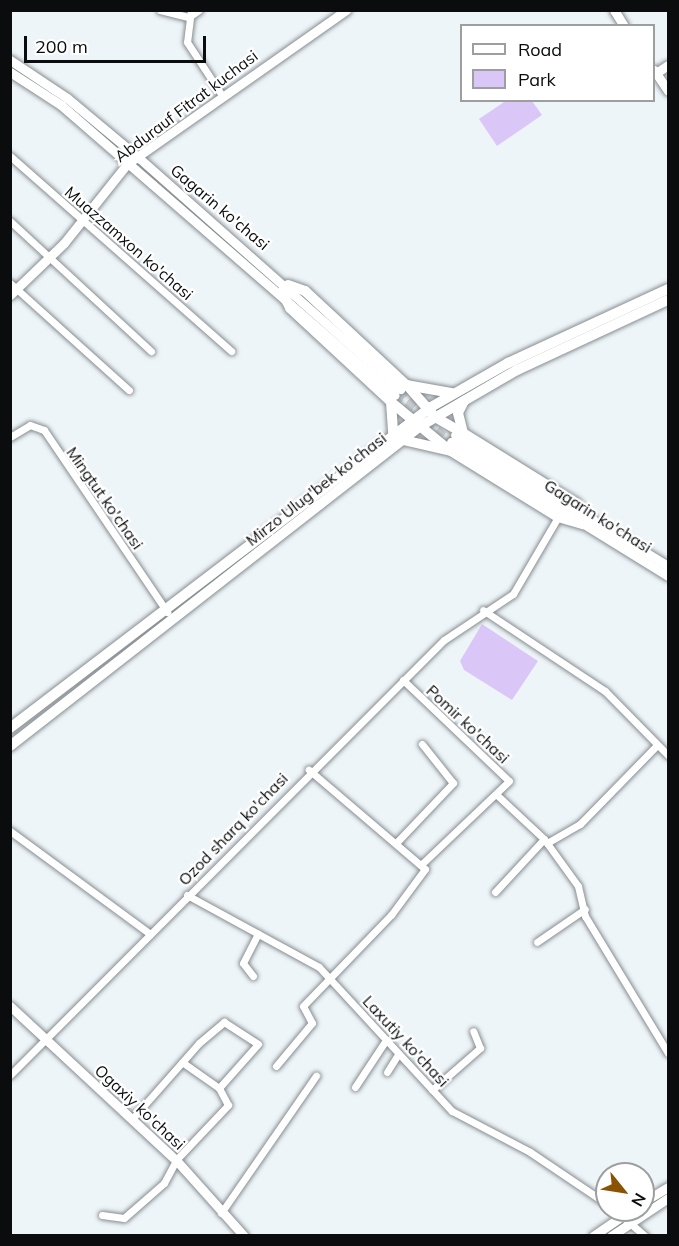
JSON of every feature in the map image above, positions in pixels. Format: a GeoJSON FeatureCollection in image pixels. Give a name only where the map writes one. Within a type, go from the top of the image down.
{"type":"FeatureCollection","features":[{"type":"Feature","properties":{"kind":"main road","name":"Abdurauf Fitrat kuchasi"},"geometry":{"type":"LineString","coordinates":[[12,289],[49,258],[127,164],[139,158],[221,94],[346,10]]}},
{"type":"Feature","properties":{"kind":"main road"},"geometry":{"type":"LineString","coordinates":[[614,10],[623,24]]}},
{"type":"Feature","properties":{"kind":"main road","name":"Gagarin ko'chasi"},"geometry":{"type":"LineString","coordinates":[[10,60],[67,98],[139,158],[285,289]]}},
{"type":"Feature","properties":{"kind":"main road"},"geometry":{"type":"LineString","coordinates":[[669,64],[655,72],[669,91]]}},
{"type":"Feature","properties":{"kind":"main road","name":"Gagarin ko'chasi"},"geometry":{"type":"LineString","coordinates":[[10,72],[61,105],[127,164],[285,289]]}},
{"type":"Feature","properties":{"kind":"main road"},"geometry":{"type":"LineString","coordinates":[[585,520],[558,517],[455,441],[431,413],[398,393],[290,308],[285,289],[304,291],[398,393],[419,421],[455,441],[577,504],[585,520]]}},
{"type":"Feature","properties":{"kind":"main road","name":"Mirzo Ulug'bek ko'chasi"},"geometry":{"type":"LineString","coordinates":[[10,729],[419,421],[461,396],[669,289]]}},
{"type":"Feature","properties":{"kind":"main road","name":"Mirzo Ulug'bek ko'chasi"},"geometry":{"type":"LineString","coordinates":[[461,396],[669,300]]}},
{"type":"Feature","properties":{"kind":"main road"},"geometry":{"type":"LineString","coordinates":[[398,393],[461,396],[455,441]]}},
{"type":"Feature","properties":{"kind":"main road"},"geometry":{"type":"LineString","coordinates":[[398,393],[398,437],[455,441]]}},
{"type":"Feature","properties":{"kind":"main road","name":"Mirzo Ulug'bek ko'chasi"},"geometry":{"type":"LineString","coordinates":[[10,746],[398,437]]}},
{"type":"Feature","properties":{"kind":"main road","name":"Gagarin ko'chasi"},"geometry":{"type":"LineString","coordinates":[[585,520],[669,566]]}},
{"type":"Feature","properties":{"kind":"main road","name":"Gagarin ko'chasi"},"geometry":{"type":"LineString","coordinates":[[585,520],[669,576]]}},
{"type":"Feature","properties":{"kind":"main road","name":"Ogaxiy ko'chasi"},"geometry":{"type":"LineString","coordinates":[[10,1006],[176,1160],[221,1213],[244,1236]]}},
{"type":"Feature","properties":{"kind":"main road"},"geometry":{"type":"LineString","coordinates":[[655,1195],[669,1187]]}},
{"type":"Feature","properties":{"kind":"main road"},"geometry":{"type":"LineString","coordinates":[[655,1206],[669,1198]]}},
{"type":"Feature","properties":{"kind":"main road"},"geometry":{"type":"LineString","coordinates":[[593,1236],[610,1222]]}},
{"type":"Feature","properties":{"kind":"main road"},"geometry":{"type":"LineString","coordinates":[[611,1236],[630,1222]]}},
{"type":"Feature","properties":{"kind":"street"},"geometry":{"type":"LineString","coordinates":[[160,10],[190,14],[199,10]]}},
{"type":"Feature","properties":{"kind":"street"},"geometry":{"type":"LineString","coordinates":[[190,14],[187,42],[221,94]]}},
{"type":"Feature","properties":{"kind":"street","name":"Muazzamxon ko'chasi"},"geometry":{"type":"LineString","coordinates":[[10,156],[231,351]]}},
{"type":"Feature","properties":{"kind":"street"},"geometry":{"type":"LineString","coordinates":[[10,221],[151,351]]}},
{"type":"Feature","properties":{"kind":"street"},"geometry":{"type":"LineString","coordinates":[[12,289],[129,390]]}},
{"type":"Feature","properties":{"kind":"street","name":"Mingtut ko'chasi"},"geometry":{"type":"LineString","coordinates":[[10,437],[30,425],[44,430],[167,612]]}},
{"type":"Feature","properties":{"kind":"street","name":"Ozod sharq ko'chasi"},"geometry":{"type":"LineString","coordinates":[[10,1075],[309,770],[403,680],[483,610],[513,594],[558,517]]}},
{"type":"Feature","properties":{"kind":"street"},"geometry":{"type":"LineString","coordinates":[[483,610],[605,691],[656,746],[669,755]]}},
{"type":"Feature","properties":{"kind":"street","name":"Pomir ko'chasi"},"geometry":{"type":"LineString","coordinates":[[403,680],[508,780],[498,796]]}},
{"type":"Feature","properties":{"kind":"street"},"geometry":{"type":"LineString","coordinates":[[396,843],[453,783],[422,744]]}},
{"type":"Feature","properties":{"kind":"street"},"geometry":{"type":"LineString","coordinates":[[495,892],[546,841],[580,824],[656,746]]}},
{"type":"Feature","properties":{"kind":"street"},"geometry":{"type":"LineString","coordinates":[[309,770],[423,863]]}},
{"type":"Feature","properties":{"kind":"street"},"geometry":{"type":"LineString","coordinates":[[276,1066],[312,1023],[303,1006],[332,979],[417,885],[423,863],[498,796],[546,841],[578,886],[585,909],[669,1053]]}},
{"type":"Feature","properties":{"kind":"street"},"geometry":{"type":"LineString","coordinates":[[10,831],[150,934]]}},
{"type":"Feature","properties":{"kind":"street","name":"Laxutiy ko'chasi"},"geometry":{"type":"LineString","coordinates":[[187,895],[258,934],[332,979],[384,1043],[467,1123],[530,1152],[595,1196]]}},
{"type":"Feature","properties":{"kind":"street"},"geometry":{"type":"LineString","coordinates":[[537,942],[585,909]]}},
{"type":"Feature","properties":{"kind":"street"},"geometry":{"type":"LineString","coordinates":[[253,976],[243,963],[258,934]]}},
{"type":"Feature","properties":{"kind":"street"},"geometry":{"type":"LineString","coordinates":[[132,1119],[199,1043],[231,1022],[258,1047],[219,1088]]}},
{"type":"Feature","properties":{"kind":"street"},"geometry":{"type":"LineString","coordinates":[[432,1090],[480,1048],[473,1030]]}},
{"type":"Feature","properties":{"kind":"street"},"geometry":{"type":"LineString","coordinates":[[356,1087],[384,1043]]}},
{"type":"Feature","properties":{"kind":"street"},"geometry":{"type":"LineString","coordinates":[[387,1072],[397,1056]]}},
{"type":"Feature","properties":{"kind":"street"},"geometry":{"type":"LineString","coordinates":[[102,1215],[124,1218],[133,1213],[164,1183],[176,1160],[228,1105],[219,1088],[182,1062]]}},
{"type":"Feature","properties":{"kind":"street"},"geometry":{"type":"LineString","coordinates":[[221,1213],[316,1076]]}},
{"type":"Feature","properties":{"kind":"street"},"geometry":{"type":"LineString","coordinates":[[632,1222],[645,1236]]}},
{"type":"Feature","properties":{"kind":"green space"},"geometry":{"type":"Polygon","coordinates":[[[504,102],[533,102],[542,115],[497,146],[479,119],[504,102]]]}},
{"type":"Feature","properties":{"kind":"green space"},"geometry":{"type":"Polygon","coordinates":[[[482,624],[538,661],[512,700],[464,670],[460,661],[482,624]]]}},
{"type":"Feature","properties":{"kind":"tunnel"},"geometry":{"type":"LineString","coordinates":[[400,389],[427,414]]}},
{"type":"Feature","properties":{"kind":"tunnel"},"geometry":{"type":"LineString","coordinates":[[395,395],[451,442]]}}]}
